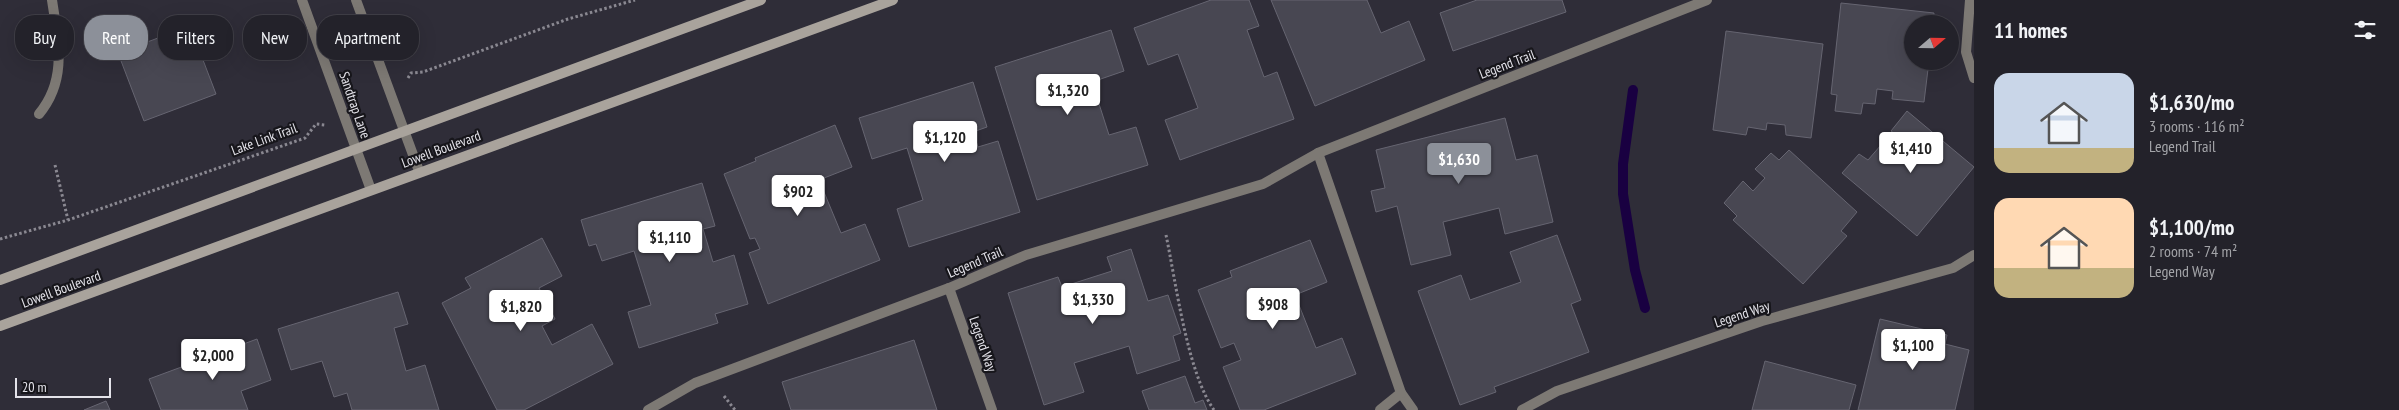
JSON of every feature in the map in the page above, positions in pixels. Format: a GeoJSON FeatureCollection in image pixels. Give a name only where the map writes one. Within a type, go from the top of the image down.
{"type":"FeatureCollection","features":[{"type":"Feature","properties":{"kind":"main road"},"geometry":{"type":"LineString","coordinates":[[0,280],[761,0]]}},
{"type":"Feature","properties":{"kind":"main road","name":"Lowell Boulevard"},"geometry":{"type":"LineString","coordinates":[[0,326],[893,0]]}},
{"type":"Feature","properties":{"kind":"street"},"geometry":{"type":"LineString","coordinates":[[39,114],[51,100],[58,73],[60,48],[52,0]]}},
{"type":"Feature","properties":{"kind":"street","name":"Sandtrap Lane"},"geometry":{"type":"LineString","coordinates":[[302,0],[371,190]]}},
{"type":"Feature","properties":{"kind":"street"},"geometry":{"type":"LineString","coordinates":[[356,0],[419,172]]}},
{"type":"Feature","properties":{"kind":"street","name":"Legend Trail"},"geometry":{"type":"LineString","coordinates":[[648,410],[702,380],[949,288],[1026,255],[1263,184],[1318,153],[1707,0]]}},
{"type":"Feature","properties":{"kind":"street"},"geometry":{"type":"LineString","coordinates":[[1970,0],[1966,52],[1974,78]]}},
{"type":"Feature","properties":{"kind":"street"},"geometry":{"type":"LineString","coordinates":[[1318,153],[1401,393],[1413,410]]}},
{"type":"Feature","properties":{"kind":"street","name":"Legend Way"},"geometry":{"type":"LineString","coordinates":[[1522,410],[1557,391],[1754,324],[1953,268],[1974,255]]}},
{"type":"Feature","properties":{"kind":"street","name":"Legend Way"},"geometry":{"type":"LineString","coordinates":[[949,288],[992,410]]}},
{"type":"Feature","properties":{"kind":"street"},"geometry":{"type":"LineString","coordinates":[[1380,410],[1401,393]]}},
{"type":"Feature","properties":{"kind":"path"},"geometry":{"type":"LineString","coordinates":[[388,90],[408,80],[411,73],[430,70],[568,19],[635,0]]}},
{"type":"Feature","properties":{"kind":"path","name":"Lake Link Trail"},"geometry":{"type":"LineString","coordinates":[[0,239],[68,220],[305,138],[316,124],[324,126],[344,114]]}},
{"type":"Feature","properties":{"kind":"path"},"geometry":{"type":"LineString","coordinates":[[55,165],[68,220]]}},
{"type":"Feature","properties":{"kind":"path"},"geometry":{"type":"LineString","coordinates":[[1162,214],[1187,336],[1205,397],[1214,410]]}},
{"type":"Feature","properties":{"kind":"building"},"geometry":{"type":"Polygon","coordinates":[[[1211,0],[1249,0],[1259,26],[1247,30],[1264,77],[1277,72],[1294,119],[1180,160],[1165,120],[1198,108],[1178,54],[1148,65],[1134,28],[1211,0]]]}},
{"type":"Feature","properties":{"kind":"building"},"geometry":{"type":"Polygon","coordinates":[[[1271,0],[1367,0],[1381,33],[1409,21],[1425,60],[1315,106],[1271,0]]]}},
{"type":"Feature","properties":{"kind":"building"},"geometry":{"type":"Polygon","coordinates":[[[1477,0],[1562,0],[1566,12],[1453,51],[1440,13],[1477,0]]]}},
{"type":"Feature","properties":{"kind":"building"},"geometry":{"type":"Polygon","coordinates":[[[1841,3],[1934,13],[1934,15],[1904,15],[1904,70],[1928,70],[1924,102],[1892,99],[1893,91],[1877,89],[1875,104],[1863,103],[1861,114],[1835,111],[1837,95],[1831,94],[1841,3]]]}},
{"type":"Feature","properties":{"kind":"building"},"geometry":{"type":"Polygon","coordinates":[[[1111,30],[1124,71],[1092,82],[1109,135],[1136,127],[1148,165],[1037,200],[995,67],[1111,30]]]}},
{"type":"Feature","properties":{"kind":"building"},"geometry":{"type":"Polygon","coordinates":[[[1726,31],[1823,44],[1811,138],[1786,135],[1785,125],[1767,123],[1766,130],[1748,127],[1746,135],[1713,130],[1726,31]]]}},
{"type":"Feature","properties":{"kind":"building"},"geometry":{"type":"Polygon","coordinates":[[[158,38],[158,60],[203,60],[216,94],[144,121],[121,60],[148,60],[148,42],[158,38]]]}},
{"type":"Feature","properties":{"kind":"building"},"geometry":{"type":"Polygon","coordinates":[[[973,82],[987,127],[973,132],[978,147],[998,141],[1020,212],[909,247],[897,209],[923,200],[907,148],[872,159],[859,118],[973,82]]]}},
{"type":"Feature","properties":{"kind":"building"},"geometry":{"type":"Polygon","coordinates":[[[1907,111],[1974,167],[1917,236],[1842,173],[1859,154],[1868,160],[1881,145],[1886,150],[1898,136],[1891,131],[1907,111]]]}},
{"type":"Feature","properties":{"kind":"building"},"geometry":{"type":"Polygon","coordinates":[[[1505,118],[1516,160],[1537,155],[1553,222],[1505,234],[1499,208],[1443,222],[1451,255],[1411,265],[1397,206],[1376,212],[1371,191],[1385,188],[1376,150],[1505,118]]]}},
{"type":"Feature","properties":{"kind":"building"},"geometry":{"type":"Polygon","coordinates":[[[835,125],[852,167],[819,180],[841,233],[865,224],[880,260],[768,304],[749,253],[760,249],[755,238],[750,239],[724,174],[756,161],[755,158],[835,125]]]}},
{"type":"Feature","properties":{"kind":"building"},"geometry":{"type":"Polygon","coordinates":[[[1789,150],[1857,212],[1841,231],[1847,236],[1803,284],[1733,220],[1737,216],[1724,203],[1743,181],[1753,191],[1765,178],[1755,169],[1771,153],[1779,160],[1789,150]]]}},
{"type":"Feature","properties":{"kind":"building"},"geometry":{"type":"Polygon","coordinates":[[[702,183],[715,226],[703,229],[713,262],[734,255],[748,304],[715,314],[718,323],[639,348],[628,312],[651,305],[634,251],[602,261],[596,244],[589,246],[581,220],[702,183]]]}},
{"type":"Feature","properties":{"kind":"building"},"geometry":{"type":"Polygon","coordinates":[[[1557,235],[1581,300],[1571,304],[1589,352],[1494,387],[1496,392],[1460,405],[1418,291],[1461,275],[1470,300],[1521,282],[1510,252],[1557,235]]]}},
{"type":"Feature","properties":{"kind":"building"},"geometry":{"type":"Polygon","coordinates":[[[542,238],[562,276],[539,288],[555,319],[542,326],[552,345],[592,324],[613,364],[524,410],[497,410],[442,303],[471,288],[465,278],[542,238]]]}},
{"type":"Feature","properties":{"kind":"building"},"geometry":{"type":"Polygon","coordinates":[[[1310,240],[1327,282],[1295,295],[1316,348],[1342,338],[1356,374],[1264,410],[1240,410],[1223,367],[1241,360],[1234,343],[1221,348],[1198,290],[1232,277],[1230,271],[1310,240]]]}},
{"type":"Feature","properties":{"kind":"building"},"geometry":{"type":"Polygon","coordinates":[[[1131,249],[1148,301],[1168,295],[1181,333],[1173,336],[1180,360],[1137,374],[1129,346],[1074,363],[1084,392],[1044,405],[1008,293],[1058,277],[1062,287],[1112,271],[1107,257],[1131,249]]]}},
{"type":"Feature","properties":{"kind":"building"},"geometry":{"type":"Polygon","coordinates":[[[398,292],[408,324],[394,328],[406,371],[425,365],[439,410],[352,410],[347,393],[334,397],[322,361],[291,370],[278,329],[398,292]]]}},
{"type":"Feature","properties":{"kind":"building"},"geometry":{"type":"Polygon","coordinates":[[[1880,319],[1947,335],[1945,344],[1969,350],[1955,410],[1858,410],[1880,319]]]}},
{"type":"Feature","properties":{"kind":"building"},"geometry":{"type":"Polygon","coordinates":[[[257,339],[271,380],[241,391],[248,410],[161,410],[149,379],[257,339]]]}},
{"type":"Feature","properties":{"kind":"building"},"geometry":{"type":"Polygon","coordinates":[[[914,340],[937,410],[791,410],[782,382],[914,340]]]}},
{"type":"Feature","properties":{"kind":"building"},"geometry":{"type":"Polygon","coordinates":[[[1765,361],[1856,385],[1849,410],[1752,410],[1765,361]]]}},
{"type":"Feature","properties":{"kind":"building"},"geometry":{"type":"Polygon","coordinates":[[[1185,376],[1195,403],[1203,400],[1207,410],[1149,410],[1142,391],[1185,376]]]}},
{"type":"Feature","properties":{"kind":"building"},"geometry":{"type":"Polygon","coordinates":[[[106,401],[110,410],[84,410],[106,401]]]}},
{"type":"Feature","properties":{"kind":"waterway"},"geometry":{"type":"LineString","coordinates":[[1633,90],[1623,164],[1623,194],[1635,270],[1645,308]]}}]}
